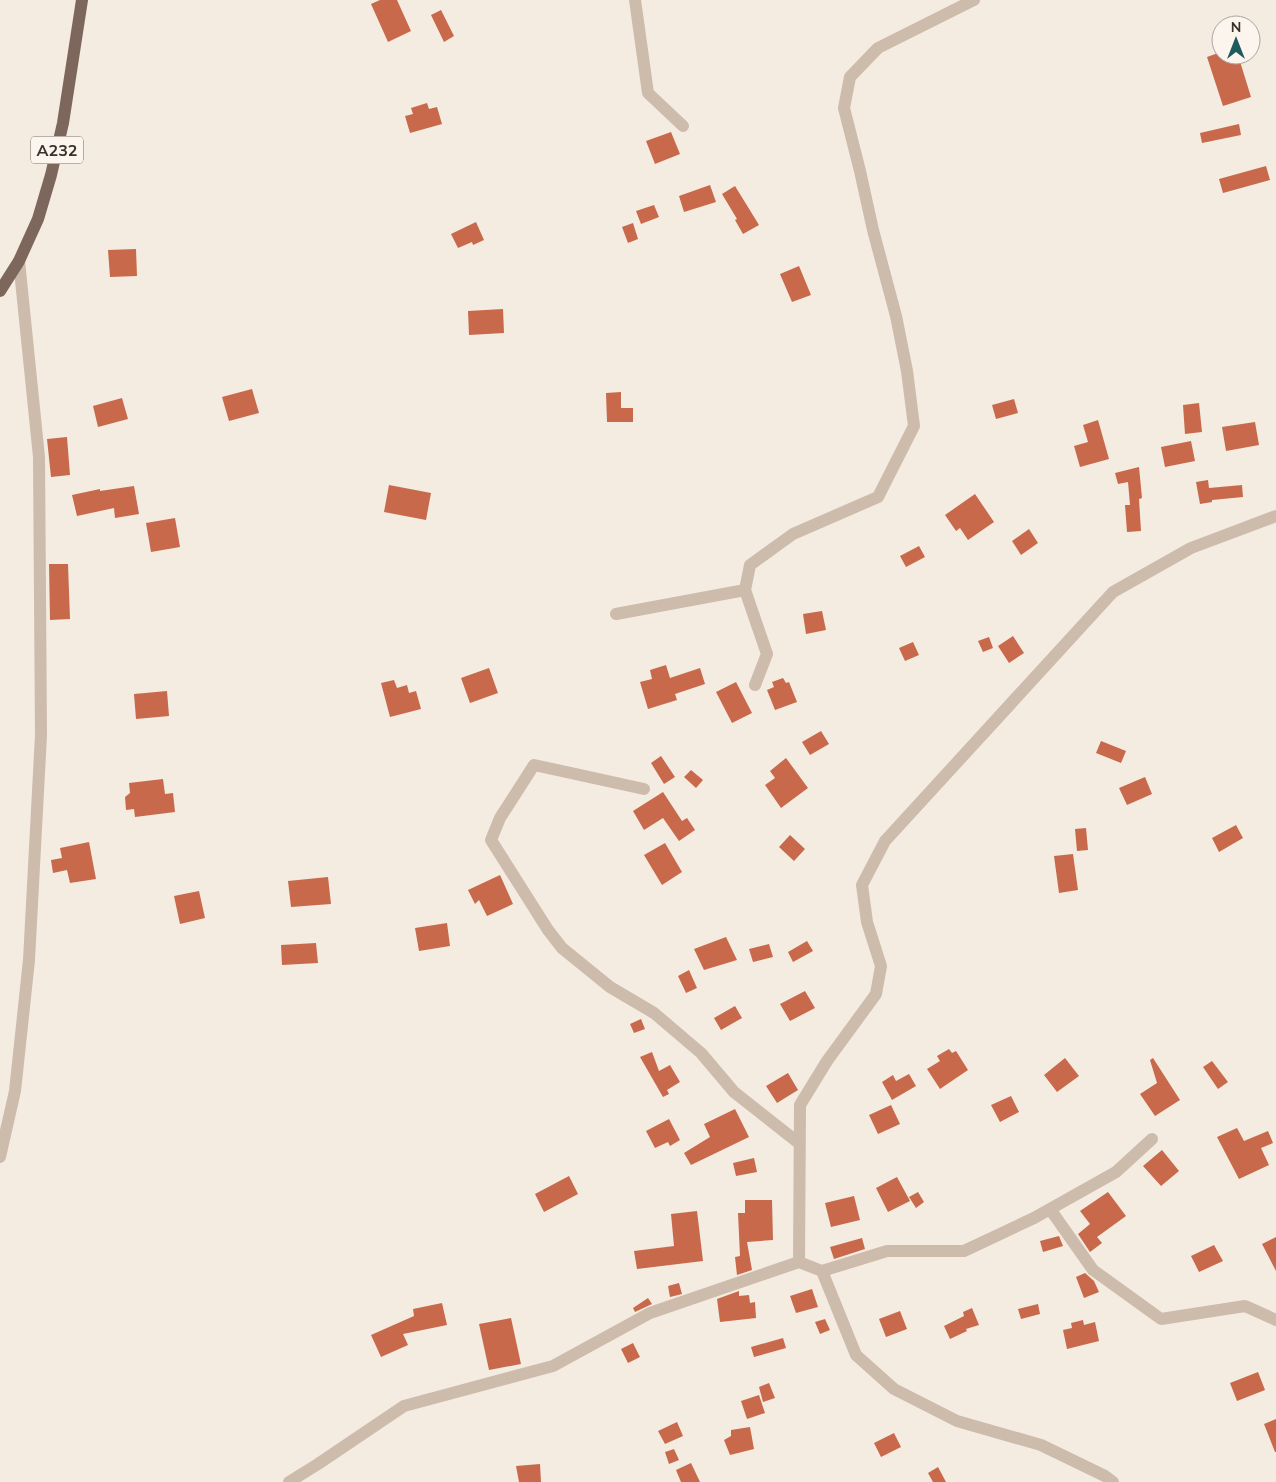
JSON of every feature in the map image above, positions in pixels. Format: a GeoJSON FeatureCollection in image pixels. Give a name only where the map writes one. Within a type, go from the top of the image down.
{"type":"FeatureCollection","features":[{"type":"Feature","properties":{"kind":"main road","name":"A232"},"geometry":{"type":"LineString","coordinates":[[0,291],[19,261],[38,219],[51,175],[63,123],[82,0]]}},
{"type":"Feature","properties":{"kind":"street"},"geometry":{"type":"LineString","coordinates":[[635,0],[648,93],[683,126]]}},
{"type":"Feature","properties":{"kind":"street"},"geometry":{"type":"LineString","coordinates":[[755,685],[768,654],[745,590],[750,565],[793,534],[878,497],[914,426],[907,371],[896,316],[844,108],[850,77],[878,48],[974,0]]}},
{"type":"Feature","properties":{"kind":"street"},"geometry":{"type":"LineString","coordinates":[[0,1157],[15,1091],[29,960],[41,735],[39,457],[19,261]]}},
{"type":"Feature","properties":{"kind":"street"},"geometry":{"type":"LineString","coordinates":[[799,1262],[800,1105],[827,1061],[876,994],[881,966],[867,922],[862,885],[885,842],[1113,592],[1191,548],[1276,516]]}},
{"type":"Feature","properties":{"kind":"street"},"geometry":{"type":"LineString","coordinates":[[616,614],[745,590]]}},
{"type":"Feature","properties":{"kind":"street"},"geometry":{"type":"LineString","coordinates":[[644,789],[534,765],[500,818],[491,840],[548,930],[562,948],[610,987],[654,1013],[700,1053],[734,1092],[800,1144]]}},
{"type":"Feature","properties":{"kind":"street"},"geometry":{"type":"LineString","coordinates":[[289,1482],[404,1406],[553,1366],[650,1313],[799,1262],[822,1271],[886,1251],[964,1251],[1034,1218],[1116,1172],[1152,1139]]}},
{"type":"Feature","properties":{"kind":"street"},"geometry":{"type":"LineString","coordinates":[[1050,1209],[1093,1270],[1161,1319],[1245,1306],[1276,1320]]}},
{"type":"Feature","properties":{"kind":"street"},"geometry":{"type":"LineString","coordinates":[[822,1271],[856,1355],[894,1389],[957,1420],[1041,1445],[1113,1482]]}},
{"type":"Feature","properties":{"kind":"building"},"geometry":{"type":"Polygon","coordinates":[[[380,0],[397,0],[411,31],[388,42],[371,4],[380,0]]]}},
{"type":"Feature","properties":{"kind":"building"},"geometry":{"type":"Polygon","coordinates":[[[441,10],[454,36],[444,42],[431,15],[441,10]]]}},
{"type":"Feature","properties":{"kind":"building"},"geometry":{"type":"Polygon","coordinates":[[[1211,56],[1211,65],[1241,65],[1251,97],[1223,106],[1207,57],[1211,56]]]}},
{"type":"Feature","properties":{"kind":"building"},"geometry":{"type":"Polygon","coordinates":[[[427,103],[429,109],[437,107],[442,124],[410,133],[405,116],[413,114],[411,108],[427,103]]]}},
{"type":"Feature","properties":{"kind":"building"},"geometry":{"type":"Polygon","coordinates":[[[1239,124],[1241,135],[1202,143],[1200,133],[1239,124]]]}},
{"type":"Feature","properties":{"kind":"building"},"geometry":{"type":"Polygon","coordinates":[[[671,132],[680,154],[655,164],[646,141],[671,132]]]}},
{"type":"Feature","properties":{"kind":"building"},"geometry":{"type":"Polygon","coordinates":[[[1266,166],[1270,180],[1223,193],[1219,179],[1266,166]]]}},
{"type":"Feature","properties":{"kind":"building"},"geometry":{"type":"Polygon","coordinates":[[[710,185],[716,202],[684,212],[679,196],[710,185]]]}},
{"type":"Feature","properties":{"kind":"building"},"geometry":{"type":"Polygon","coordinates":[[[735,186],[759,225],[743,234],[735,220],[737,219],[722,194],[735,186]]]}},
{"type":"Feature","properties":{"kind":"building"},"geometry":{"type":"Polygon","coordinates":[[[654,205],[659,217],[641,224],[636,211],[654,205]]]}},
{"type":"Feature","properties":{"kind":"building"},"geometry":{"type":"Polygon","coordinates":[[[476,222],[484,240],[473,245],[472,242],[458,248],[451,234],[476,222]]]}},
{"type":"Feature","properties":{"kind":"building"},"geometry":{"type":"Polygon","coordinates":[[[633,223],[638,239],[628,243],[622,227],[633,223]]]}},
{"type":"Feature","properties":{"kind":"building"},"geometry":{"type":"Polygon","coordinates":[[[136,249],[137,276],[110,277],[108,250],[136,249]]]}},
{"type":"Feature","properties":{"kind":"building"},"geometry":{"type":"Polygon","coordinates":[[[799,266],[811,295],[792,302],[780,274],[799,266]]]}},
{"type":"Feature","properties":{"kind":"building"},"geometry":{"type":"Polygon","coordinates":[[[503,309],[504,333],[469,335],[468,311],[503,309]]]}},
{"type":"Feature","properties":{"kind":"building"},"geometry":{"type":"Polygon","coordinates":[[[252,389],[259,413],[229,421],[222,397],[252,389]]]}},
{"type":"Feature","properties":{"kind":"building"},"geometry":{"type":"Polygon","coordinates":[[[621,392],[621,408],[633,408],[633,422],[607,422],[606,393],[621,392]]]}},
{"type":"Feature","properties":{"kind":"building"},"geometry":{"type":"Polygon","coordinates":[[[122,398],[128,419],[98,427],[93,406],[122,398]]]}},
{"type":"Feature","properties":{"kind":"building"},"geometry":{"type":"Polygon","coordinates":[[[1014,399],[1018,413],[996,419],[992,405],[1014,399]]]}},
{"type":"Feature","properties":{"kind":"building"},"geometry":{"type":"Polygon","coordinates":[[[1199,403],[1202,432],[1185,434],[1183,405],[1199,403]]]}},
{"type":"Feature","properties":{"kind":"building"},"geometry":{"type":"Polygon","coordinates":[[[1098,420],[1109,459],[1080,467],[1074,446],[1088,442],[1083,425],[1098,420]]]}},
{"type":"Feature","properties":{"kind":"building"},"geometry":{"type":"Polygon","coordinates":[[[1255,422],[1259,445],[1226,451],[1222,427],[1255,422]]]}},
{"type":"Feature","properties":{"kind":"building"},"geometry":{"type":"Polygon","coordinates":[[[67,437],[70,475],[51,477],[47,439],[67,437]]]}},
{"type":"Feature","properties":{"kind":"building"},"geometry":{"type":"Polygon","coordinates":[[[1191,441],[1195,461],[1165,467],[1161,447],[1191,441]]]}},
{"type":"Feature","properties":{"kind":"building"},"geometry":{"type":"Polygon","coordinates":[[[1139,467],[1142,498],[1139,499],[1141,531],[1127,532],[1125,505],[1130,505],[1128,482],[1118,484],[1115,473],[1139,467]]]}},
{"type":"Feature","properties":{"kind":"building"},"geometry":{"type":"Polygon","coordinates":[[[1208,480],[1209,488],[1242,485],[1243,497],[1212,500],[1212,502],[1200,504],[1196,482],[1208,480]]]}},
{"type":"Feature","properties":{"kind":"building"},"geometry":{"type":"Polygon","coordinates":[[[389,485],[431,493],[426,520],[384,512],[389,485]]]}},
{"type":"Feature","properties":{"kind":"building"},"geometry":{"type":"Polygon","coordinates":[[[134,486],[139,514],[115,518],[114,508],[77,516],[72,495],[100,489],[100,491],[134,486]]]}},
{"type":"Feature","properties":{"kind":"building"},"geometry":{"type":"Polygon","coordinates":[[[975,494],[994,522],[968,540],[960,528],[956,531],[945,515],[975,494]]]}},
{"type":"Feature","properties":{"kind":"building"},"geometry":{"type":"Polygon","coordinates":[[[175,518],[180,547],[151,552],[146,523],[175,518]]]}},
{"type":"Feature","properties":{"kind":"building"},"geometry":{"type":"Polygon","coordinates":[[[1029,529],[1038,543],[1021,555],[1012,541],[1029,529]]]}},
{"type":"Feature","properties":{"kind":"building"},"geometry":{"type":"Polygon","coordinates":[[[919,546],[925,557],[906,567],[900,556],[919,546]]]}},
{"type":"Feature","properties":{"kind":"building"},"geometry":{"type":"Polygon","coordinates":[[[49,564],[68,564],[70,619],[50,620],[49,564]]]}},
{"type":"Feature","properties":{"kind":"building"},"geometry":{"type":"Polygon","coordinates":[[[822,611],[826,630],[806,634],[803,614],[822,611]]]}},
{"type":"Feature","properties":{"kind":"building"},"geometry":{"type":"Polygon","coordinates":[[[1013,636],[1024,653],[1009,663],[998,646],[1013,636]]]}},
{"type":"Feature","properties":{"kind":"building"},"geometry":{"type":"Polygon","coordinates":[[[989,637],[993,648],[983,652],[978,641],[989,637]]]}},
{"type":"Feature","properties":{"kind":"building"},"geometry":{"type":"Polygon","coordinates":[[[913,642],[919,655],[905,661],[899,648],[913,642]]]}},
{"type":"Feature","properties":{"kind":"building"},"geometry":{"type":"Polygon","coordinates":[[[666,665],[670,678],[700,668],[705,684],[675,694],[677,700],[648,709],[640,682],[652,679],[650,670],[666,665]]]}},
{"type":"Feature","properties":{"kind":"building"},"geometry":{"type":"Polygon","coordinates":[[[489,668],[498,693],[470,703],[461,678],[489,668]]]}},
{"type":"Feature","properties":{"kind":"building"},"geometry":{"type":"Polygon","coordinates":[[[783,678],[786,683],[789,682],[797,702],[775,710],[767,690],[774,687],[772,682],[783,678]]]}},
{"type":"Feature","properties":{"kind":"building"},"geometry":{"type":"Polygon","coordinates":[[[394,680],[397,688],[407,685],[409,693],[416,691],[421,709],[390,717],[381,683],[394,680]]]}},
{"type":"Feature","properties":{"kind":"building"},"geometry":{"type":"Polygon","coordinates":[[[736,682],[752,713],[732,723],[716,692],[736,682]]]}},
{"type":"Feature","properties":{"kind":"building"},"geometry":{"type":"Polygon","coordinates":[[[167,691],[169,716],[136,719],[134,694],[167,691]]]}},
{"type":"Feature","properties":{"kind":"building"},"geometry":{"type":"Polygon","coordinates":[[[821,731],[829,744],[810,755],[802,742],[821,731]]]}},
{"type":"Feature","properties":{"kind":"building"},"geometry":{"type":"Polygon","coordinates":[[[1101,741],[1126,751],[1121,763],[1096,753],[1101,741]]]}},
{"type":"Feature","properties":{"kind":"building"},"geometry":{"type":"Polygon","coordinates":[[[661,756],[675,777],[664,784],[651,763],[661,756]]]}},
{"type":"Feature","properties":{"kind":"building"},"geometry":{"type":"Polygon","coordinates":[[[786,758],[808,788],[781,808],[765,785],[775,778],[770,771],[786,758]]]}},
{"type":"Feature","properties":{"kind":"building"},"geometry":{"type":"Polygon","coordinates":[[[691,770],[703,780],[696,788],[684,777],[691,770]]]}},
{"type":"Feature","properties":{"kind":"building"},"geometry":{"type":"Polygon","coordinates":[[[1145,777],[1152,794],[1127,805],[1119,788],[1145,777]]]}},
{"type":"Feature","properties":{"kind":"building"},"geometry":{"type":"Polygon","coordinates":[[[163,779],[165,794],[173,793],[175,812],[135,817],[134,809],[126,810],[125,797],[130,793],[129,783],[163,779]]]}},
{"type":"Feature","properties":{"kind":"building"},"geometry":{"type":"Polygon","coordinates":[[[663,792],[682,821],[687,818],[695,830],[679,841],[663,818],[644,830],[633,811],[663,792]]]}},
{"type":"Feature","properties":{"kind":"building"},"geometry":{"type":"Polygon","coordinates":[[[1236,825],[1243,838],[1219,852],[1212,838],[1236,825]]]}},
{"type":"Feature","properties":{"kind":"building"},"geometry":{"type":"Polygon","coordinates":[[[1086,828],[1088,850],[1077,851],[1075,829],[1086,828]]]}},
{"type":"Feature","properties":{"kind":"building"},"geometry":{"type":"Polygon","coordinates":[[[790,835],[805,849],[794,861],[779,847],[790,835]]]}},
{"type":"Feature","properties":{"kind":"building"},"geometry":{"type":"Polygon","coordinates":[[[89,842],[96,879],[70,883],[67,870],[53,873],[51,860],[62,858],[60,848],[89,842]]]}},
{"type":"Feature","properties":{"kind":"building"},"geometry":{"type":"Polygon","coordinates":[[[665,843],[682,872],[662,885],[644,855],[665,843]]]}},
{"type":"Feature","properties":{"kind":"building"},"geometry":{"type":"Polygon","coordinates":[[[1073,854],[1078,890],[1059,893],[1054,856],[1073,854]]]}},
{"type":"Feature","properties":{"kind":"building"},"geometry":{"type":"Polygon","coordinates":[[[500,875],[513,904],[487,916],[479,900],[475,904],[468,890],[500,875]]]}},
{"type":"Feature","properties":{"kind":"building"},"geometry":{"type":"Polygon","coordinates":[[[328,877],[331,904],[291,907],[288,881],[328,877]]]}},
{"type":"Feature","properties":{"kind":"building"},"geometry":{"type":"Polygon","coordinates":[[[199,891],[205,918],[180,924],[174,896],[199,891]]]}},
{"type":"Feature","properties":{"kind":"building"},"geometry":{"type":"Polygon","coordinates":[[[447,923],[450,946],[419,951],[415,928],[447,923]]]}},
{"type":"Feature","properties":{"kind":"building"},"geometry":{"type":"Polygon","coordinates":[[[726,937],[737,960],[704,970],[694,949],[726,937]]]}},
{"type":"Feature","properties":{"kind":"building"},"geometry":{"type":"Polygon","coordinates":[[[807,941],[813,951],[793,962],[788,952],[807,941]]]}},
{"type":"Feature","properties":{"kind":"building"},"geometry":{"type":"Polygon","coordinates":[[[316,943],[318,963],[282,965],[281,945],[316,943]]]}},
{"type":"Feature","properties":{"kind":"building"},"geometry":{"type":"Polygon","coordinates":[[[769,944],[773,957],[753,962],[749,949],[769,944]]]}},
{"type":"Feature","properties":{"kind":"building"},"geometry":{"type":"Polygon","coordinates":[[[689,970],[697,988],[686,993],[678,976],[689,970]]]}},
{"type":"Feature","properties":{"kind":"building"},"geometry":{"type":"Polygon","coordinates":[[[805,991],[815,1008],[790,1021],[780,1004],[805,991]]]}},
{"type":"Feature","properties":{"kind":"building"},"geometry":{"type":"Polygon","coordinates":[[[735,1006],[742,1018],[721,1030],[714,1018],[735,1006]]]}},
{"type":"Feature","properties":{"kind":"building"},"geometry":{"type":"Polygon","coordinates":[[[641,1019],[645,1029],[634,1033],[630,1024],[641,1019]]]}},
{"type":"Feature","properties":{"kind":"building"},"geometry":{"type":"Polygon","coordinates":[[[949,1049],[952,1053],[956,1051],[968,1070],[940,1089],[927,1069],[940,1061],[937,1056],[949,1049]]]}},
{"type":"Feature","properties":{"kind":"building"},"geometry":{"type":"Polygon","coordinates":[[[652,1052],[659,1071],[670,1065],[680,1082],[667,1090],[669,1094],[663,1097],[640,1057],[652,1052]]]}},
{"type":"Feature","properties":{"kind":"building"},"geometry":{"type":"Polygon","coordinates":[[[1065,1058],[1079,1076],[1057,1092],[1044,1075],[1065,1058]]]}},
{"type":"Feature","properties":{"kind":"building"},"geometry":{"type":"Polygon","coordinates":[[[1153,1058],[1180,1100],[1155,1116],[1140,1094],[1157,1083],[1150,1060],[1153,1058]]]}},
{"type":"Feature","properties":{"kind":"building"},"geometry":{"type":"Polygon","coordinates":[[[1212,1061],[1228,1082],[1218,1089],[1203,1067],[1212,1061]]]}},
{"type":"Feature","properties":{"kind":"building"},"geometry":{"type":"Polygon","coordinates":[[[788,1073],[798,1090],[777,1103],[766,1086],[788,1073]]]}},
{"type":"Feature","properties":{"kind":"building"},"geometry":{"type":"Polygon","coordinates":[[[909,1074],[916,1086],[892,1100],[882,1082],[893,1075],[896,1081],[909,1074]]]}},
{"type":"Feature","properties":{"kind":"building"},"geometry":{"type":"Polygon","coordinates":[[[1011,1096],[1019,1112],[1000,1122],[991,1105],[1011,1096]]]}},
{"type":"Feature","properties":{"kind":"building"},"geometry":{"type":"Polygon","coordinates":[[[891,1105],[900,1124],[878,1134],[869,1115],[891,1105]]]}},
{"type":"Feature","properties":{"kind":"building"},"geometry":{"type":"Polygon","coordinates":[[[735,1109],[749,1137],[691,1165],[684,1153],[710,1137],[704,1124],[735,1109]]]}},
{"type":"Feature","properties":{"kind":"building"},"geometry":{"type":"Polygon","coordinates":[[[669,1119],[680,1140],[670,1146],[668,1142],[655,1148],[646,1131],[669,1119]]]}},
{"type":"Feature","properties":{"kind":"building"},"geometry":{"type":"Polygon","coordinates":[[[1237,1128],[1244,1141],[1268,1131],[1273,1143],[1261,1148],[1269,1165],[1239,1179],[1217,1137],[1237,1128]]]}},
{"type":"Feature","properties":{"kind":"building"},"geometry":{"type":"Polygon","coordinates":[[[1162,1150],[1179,1171],[1161,1186],[1143,1166],[1162,1150]]]}},
{"type":"Feature","properties":{"kind":"building"},"geometry":{"type":"Polygon","coordinates":[[[754,1158],[757,1172],[736,1176],[733,1163],[754,1158]]]}},
{"type":"Feature","properties":{"kind":"building"},"geometry":{"type":"Polygon","coordinates":[[[569,1176],[578,1194],[544,1212],[535,1194],[569,1176]]]}},
{"type":"Feature","properties":{"kind":"building"},"geometry":{"type":"Polygon","coordinates":[[[897,1177],[910,1201],[888,1212],[876,1188],[897,1177]]]}},
{"type":"Feature","properties":{"kind":"building"},"geometry":{"type":"Polygon","coordinates":[[[918,1192],[924,1202],[916,1208],[909,1197],[918,1192]]]}},
{"type":"Feature","properties":{"kind":"building"},"geometry":{"type":"Polygon","coordinates":[[[1108,1192],[1126,1216],[1097,1237],[1102,1243],[1090,1252],[1078,1234],[1090,1224],[1080,1211],[1108,1192]]]}},
{"type":"Feature","properties":{"kind":"building"},"geometry":{"type":"Polygon","coordinates":[[[854,1196],[860,1220],[831,1227],[825,1203],[854,1196]]]}},
{"type":"Feature","properties":{"kind":"building"},"geometry":{"type":"Polygon","coordinates":[[[745,1200],[772,1200],[773,1240],[747,1242],[752,1270],[737,1275],[735,1257],[740,1256],[738,1213],[745,1213],[745,1200]]]}},
{"type":"Feature","properties":{"kind":"building"},"geometry":{"type":"Polygon","coordinates":[[[697,1211],[703,1261],[637,1269],[634,1251],[674,1246],[671,1214],[697,1211]]]}},
{"type":"Feature","properties":{"kind":"building"},"geometry":{"type":"Polygon","coordinates":[[[1059,1236],[1063,1246],[1043,1252],[1040,1241],[1059,1236]]]}},
{"type":"Feature","properties":{"kind":"building"},"geometry":{"type":"Polygon","coordinates":[[[1276,1237],[1276,1271],[1262,1244],[1276,1237]]]}},
{"type":"Feature","properties":{"kind":"building"},"geometry":{"type":"Polygon","coordinates":[[[862,1238],[865,1249],[834,1259],[830,1247],[862,1238]]]}},
{"type":"Feature","properties":{"kind":"building"},"geometry":{"type":"Polygon","coordinates":[[[1214,1245],[1223,1261],[1199,1272],[1191,1256],[1214,1245]]]}},
{"type":"Feature","properties":{"kind":"building"},"geometry":{"type":"Polygon","coordinates":[[[1085,1273],[1094,1281],[1099,1292],[1084,1298],[1076,1277],[1085,1273]]]}},
{"type":"Feature","properties":{"kind":"building"},"geometry":{"type":"Polygon","coordinates":[[[679,1283],[682,1294],[670,1297],[668,1286],[679,1283]]]}},
{"type":"Feature","properties":{"kind":"building"},"geometry":{"type":"Polygon","coordinates":[[[812,1289],[818,1307],[796,1313],[790,1296],[812,1289]]]}},
{"type":"Feature","properties":{"kind":"building"},"geometry":{"type":"Polygon","coordinates":[[[739,1291],[739,1296],[749,1295],[750,1303],[755,1302],[756,1318],[720,1322],[717,1299],[739,1291]]]}},
{"type":"Feature","properties":{"kind":"building"},"geometry":{"type":"Polygon","coordinates":[[[648,1298],[652,1304],[635,1312],[633,1308],[648,1298]]]}},
{"type":"Feature","properties":{"kind":"building"},"geometry":{"type":"Polygon","coordinates":[[[442,1303],[447,1325],[403,1334],[408,1345],[381,1357],[371,1335],[414,1316],[413,1309],[442,1303]]]}},
{"type":"Feature","properties":{"kind":"building"},"geometry":{"type":"Polygon","coordinates":[[[1038,1304],[1040,1314],[1021,1319],[1018,1309],[1038,1304]]]}},
{"type":"Feature","properties":{"kind":"building"},"geometry":{"type":"Polygon","coordinates":[[[972,1308],[979,1325],[966,1329],[967,1331],[950,1339],[944,1326],[964,1316],[963,1312],[972,1308]]]}},
{"type":"Feature","properties":{"kind":"building"},"geometry":{"type":"Polygon","coordinates":[[[900,1311],[907,1329],[886,1337],[879,1319],[900,1311]]]}},
{"type":"Feature","properties":{"kind":"building"},"geometry":{"type":"Polygon","coordinates":[[[511,1318],[521,1364],[489,1370],[479,1324],[511,1318]]]}},
{"type":"Feature","properties":{"kind":"building"},"geometry":{"type":"Polygon","coordinates":[[[825,1319],[830,1330],[820,1334],[815,1322],[825,1319]]]}},
{"type":"Feature","properties":{"kind":"building"},"geometry":{"type":"Polygon","coordinates":[[[1083,1320],[1084,1325],[1095,1322],[1099,1341],[1067,1349],[1063,1330],[1072,1328],[1071,1323],[1083,1320]]]}},
{"type":"Feature","properties":{"kind":"building"},"geometry":{"type":"Polygon","coordinates":[[[783,1338],[786,1348],[754,1357],[751,1347],[783,1338]]]}},
{"type":"Feature","properties":{"kind":"building"},"geometry":{"type":"Polygon","coordinates":[[[633,1343],[640,1357],[628,1363],[621,1349],[633,1343]]]}},
{"type":"Feature","properties":{"kind":"building"},"geometry":{"type":"Polygon","coordinates":[[[1258,1372],[1265,1390],[1237,1401],[1230,1383],[1258,1372]]]}},
{"type":"Feature","properties":{"kind":"building"},"geometry":{"type":"Polygon","coordinates":[[[769,1383],[775,1398],[763,1402],[759,1387],[769,1383]]]}},
{"type":"Feature","properties":{"kind":"building"},"geometry":{"type":"Polygon","coordinates":[[[759,1395],[765,1413],[747,1419],[741,1401],[759,1395]]]}},
{"type":"Feature","properties":{"kind":"building"},"geometry":{"type":"Polygon","coordinates":[[[1276,1419],[1276,1452],[1275,1452],[1264,1424],[1276,1419]]]}},
{"type":"Feature","properties":{"kind":"building"},"geometry":{"type":"Polygon","coordinates":[[[677,1422],[683,1436],[665,1444],[658,1431],[677,1422]]]}},
{"type":"Feature","properties":{"kind":"building"},"geometry":{"type":"Polygon","coordinates":[[[750,1427],[754,1449],[730,1455],[724,1440],[731,1436],[731,1430],[750,1427]]]}},
{"type":"Feature","properties":{"kind":"building"},"geometry":{"type":"Polygon","coordinates":[[[894,1433],[901,1447],[881,1457],[874,1443],[894,1433]]]}},
{"type":"Feature","properties":{"kind":"building"},"geometry":{"type":"Polygon","coordinates":[[[674,1449],[679,1460],[669,1464],[665,1452],[674,1449]]]}},
{"type":"Feature","properties":{"kind":"building"},"geometry":{"type":"Polygon","coordinates":[[[691,1463],[700,1482],[681,1482],[676,1470],[691,1463]]]}},
{"type":"Feature","properties":{"kind":"building"},"geometry":{"type":"Polygon","coordinates":[[[540,1464],[541,1482],[519,1482],[516,1466],[540,1464]]]}},
{"type":"Feature","properties":{"kind":"building"},"geometry":{"type":"Polygon","coordinates":[[[938,1467],[946,1482],[933,1482],[928,1473],[938,1467]]]}}]}
